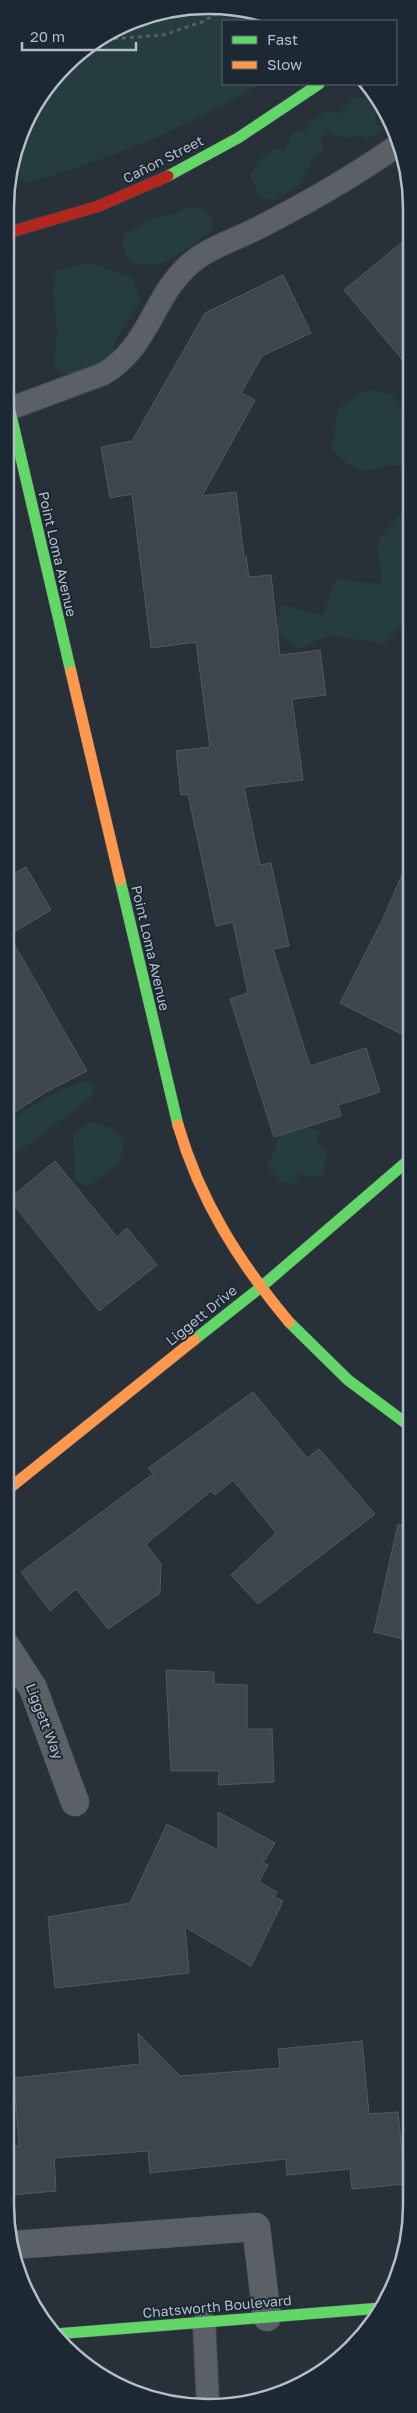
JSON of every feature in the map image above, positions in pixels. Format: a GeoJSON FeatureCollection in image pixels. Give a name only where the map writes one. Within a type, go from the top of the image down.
{"type":"FeatureCollection","features":[{"type":"Feature","properties":{"kind":"street","name":"Cañon Street"},"geometry":{"type":"LineString","coordinates":[[14,231],[85,210],[152,184],[222,146],[317,85]]}},
{"type":"Feature","properties":{"kind":"street","name":"Point Loma Avenue"},"geometry":{"type":"LineString","coordinates":[[14,430],[175,1114],[201,1190],[226,1235],[260,1287],[290,1324],[338,1372],[403,1422]]}},
{"type":"Feature","properties":{"kind":"street","name":"Liggett Drive"},"geometry":{"type":"LineString","coordinates":[[14,1485],[260,1287],[403,1165]]}},
{"type":"Feature","properties":{"kind":"street","name":"Liggett Way"},"geometry":{"type":"LineString","coordinates":[[14,1657],[34,1688],[75,1802]]}},
{"type":"Feature","properties":{"kind":"street"},"geometry":{"type":"LineString","coordinates":[[18,2245],[256,2227],[267,2317]]}},
{"type":"Feature","properties":{"kind":"street","name":"Chatsworth Boulevard"},"geometry":{"type":"LineString","coordinates":[[62,2333],[373,2309]]}},
{"type":"Feature","properties":{"kind":"lane"},"geometry":{"type":"LineString","coordinates":[[14,402],[104,374],[115,368],[136,346],[166,292],[193,262],[346,181],[394,148]]}},
{"type":"Feature","properties":{"kind":"lane"},"geometry":{"type":"LineString","coordinates":[[204,2322],[208,2399]]}},
{"type":"Feature","properties":{"kind":"path"},"geometry":{"type":"LineString","coordinates":[[113,39],[163,35],[202,22],[216,14]]}},
{"type":"Feature","properties":{"kind":"green space"},"geometry":{"type":"Polygon","coordinates":[[[221,14],[259,20],[222,20],[222,85],[258,85],[204,115],[146,142],[25,184],[16,175],[24,146],[34,122],[62,80],[90,54],[122,34],[146,24],[171,17],[221,14]]]}},
{"type":"Feature","properties":{"kind":"green space"},"geometry":{"type":"Polygon","coordinates":[[[368,97],[376,109],[375,124],[382,125],[383,130],[365,140],[361,135],[345,138],[329,131],[321,139],[323,151],[315,156],[299,185],[274,201],[259,196],[250,176],[262,157],[275,148],[285,151],[293,133],[307,130],[310,122],[326,111],[339,114],[353,98],[368,97]]]}},
{"type":"Feature","properties":{"kind":"green space"},"geometry":{"type":"Polygon","coordinates":[[[191,206],[204,211],[211,217],[213,220],[212,230],[183,251],[163,262],[141,264],[130,261],[123,247],[123,235],[150,220],[175,214],[191,206]]]}},
{"type":"Feature","properties":{"kind":"green space"},"geometry":{"type":"Polygon","coordinates":[[[90,263],[132,278],[141,299],[116,340],[111,356],[95,371],[65,374],[54,366],[57,331],[53,290],[56,270],[90,263]]]}},
{"type":"Feature","properties":{"kind":"green space"},"geometry":{"type":"Polygon","coordinates":[[[376,390],[392,394],[403,412],[403,465],[362,470],[344,461],[332,449],[338,409],[361,393],[376,390]]]}},
{"type":"Feature","properties":{"kind":"green space"},"geometry":{"type":"Polygon","coordinates":[[[403,511],[403,625],[401,625],[385,644],[330,635],[298,649],[276,632],[281,604],[323,615],[336,579],[382,584],[377,541],[403,511]]]}},
{"type":"Feature","properties":{"kind":"green space"},"geometry":{"type":"Polygon","coordinates":[[[83,1081],[96,1086],[90,1098],[14,1155],[14,1116],[53,1094],[83,1081]]]}},
{"type":"Feature","properties":{"kind":"green space"},"geometry":{"type":"Polygon","coordinates":[[[90,1122],[109,1127],[124,1141],[119,1164],[87,1187],[75,1180],[73,1135],[90,1122]]]}},
{"type":"Feature","properties":{"kind":"green space"},"geometry":{"type":"Polygon","coordinates":[[[301,1126],[320,1131],[317,1142],[327,1153],[323,1175],[313,1178],[301,1173],[295,1184],[281,1181],[267,1167],[281,1133],[301,1126]]]}},
{"type":"Feature","properties":{"kind":"building"},"geometry":{"type":"Polygon","coordinates":[[[403,241],[403,360],[344,290],[403,241]]]}},
{"type":"Feature","properties":{"kind":"building"},"geometry":{"type":"Polygon","coordinates":[[[283,275],[311,333],[262,356],[241,393],[255,400],[202,496],[236,492],[244,556],[246,556],[249,577],[271,575],[280,655],[320,650],[326,695],[292,699],[303,780],[244,787],[260,865],[271,863],[289,946],[273,949],[310,1066],[366,1048],[380,1092],[338,1105],[341,1116],[274,1137],[230,999],[248,993],[233,922],[216,926],[188,794],[181,795],[176,751],[210,747],[196,642],[151,648],[132,494],[110,498],[101,447],[132,441],[205,313],[283,275]]]}},
{"type":"Feature","properties":{"kind":"building"},"geometry":{"type":"Polygon","coordinates":[[[26,867],[51,910],[14,932],[14,874],[26,867]]]}},
{"type":"Feature","properties":{"kind":"building"},"geometry":{"type":"Polygon","coordinates":[[[403,872],[403,1035],[340,1003],[382,921],[403,872]]]}},
{"type":"Feature","properties":{"kind":"building"},"geometry":{"type":"Polygon","coordinates":[[[14,944],[87,1071],[46,1092],[14,1113],[14,944]]]}},
{"type":"Feature","properties":{"kind":"building"},"geometry":{"type":"Polygon","coordinates":[[[55,1161],[117,1237],[127,1228],[157,1265],[99,1311],[14,1205],[14,1195],[55,1161]]]}},
{"type":"Feature","properties":{"kind":"building"},"geometry":{"type":"Polygon","coordinates":[[[253,1392],[307,1458],[319,1449],[375,1514],[258,1604],[231,1575],[276,1533],[233,1480],[215,1495],[211,1491],[146,1544],[161,1564],[160,1593],[108,1629],[76,1589],[50,1611],[21,1572],[153,1474],[148,1468],[253,1392]]]}},
{"type":"Feature","properties":{"kind":"building"},"geometry":{"type":"Polygon","coordinates":[[[398,1524],[403,1525],[403,1639],[374,1632],[398,1524]]]}},
{"type":"Feature","properties":{"kind":"building"},"geometry":{"type":"Polygon","coordinates":[[[166,1670],[214,1672],[214,1684],[247,1685],[247,1729],[272,1729],[274,1782],[218,1785],[219,1771],[171,1771],[166,1670]]]}},
{"type":"Feature","properties":{"kind":"building"},"geometry":{"type":"Polygon","coordinates":[[[218,1812],[275,1843],[263,1863],[268,1865],[259,1882],[277,1892],[274,1897],[283,1901],[251,1966],[185,1927],[189,1973],[55,1988],[48,1917],[130,1903],[167,1824],[218,1850],[218,1812]]]}},
{"type":"Feature","properties":{"kind":"building"},"geometry":{"type":"Polygon","coordinates":[[[138,2033],[180,2076],[280,2068],[278,2049],[362,2041],[369,2114],[398,2112],[403,2184],[352,2189],[350,2169],[287,2175],[286,2159],[150,2173],[148,2151],[54,2158],[56,2191],[14,2195],[14,2146],[19,2146],[14,2078],[140,2064],[138,2033]]]}},
{"type":"Feature","properties":{"kind":"traffic: fast"},"geometry":{"type":"LineString","coordinates":[[168,176],[238,138],[318,85]]}},
{"type":"Feature","properties":{"kind":"traffic: fast"},"geometry":{"type":"LineString","coordinates":[[14,428],[71,672]]}},
{"type":"Feature","properties":{"kind":"traffic: fast"},"geometry":{"type":"LineString","coordinates":[[120,880],[178,1125]]}},
{"type":"Feature","properties":{"kind":"traffic: fast"},"geometry":{"type":"LineString","coordinates":[[194,1340],[261,1287],[403,1165]]}},
{"type":"Feature","properties":{"kind":"traffic: fast"},"geometry":{"type":"LineString","coordinates":[[289,1322],[348,1380],[403,1421]]}},
{"type":"Feature","properties":{"kind":"traffic: fast"},"geometry":{"type":"LineString","coordinates":[[62,2333],[373,2309]]}},
{"type":"Feature","properties":{"kind":"traffic: slow"},"geometry":{"type":"LineString","coordinates":[[71,672],[120,880]]}},
{"type":"Feature","properties":{"kind":"traffic: slow"},"geometry":{"type":"LineString","coordinates":[[178,1125],[198,1179],[223,1230],[254,1277],[289,1322]]}},
{"type":"Feature","properties":{"kind":"traffic: slow"},"geometry":{"type":"LineString","coordinates":[[14,1485],[194,1340]]}},
{"type":"Feature","properties":{"kind":"traffic: jam"},"geometry":{"type":"LineString","coordinates":[[14,231],[99,206],[168,176]]}}]}
